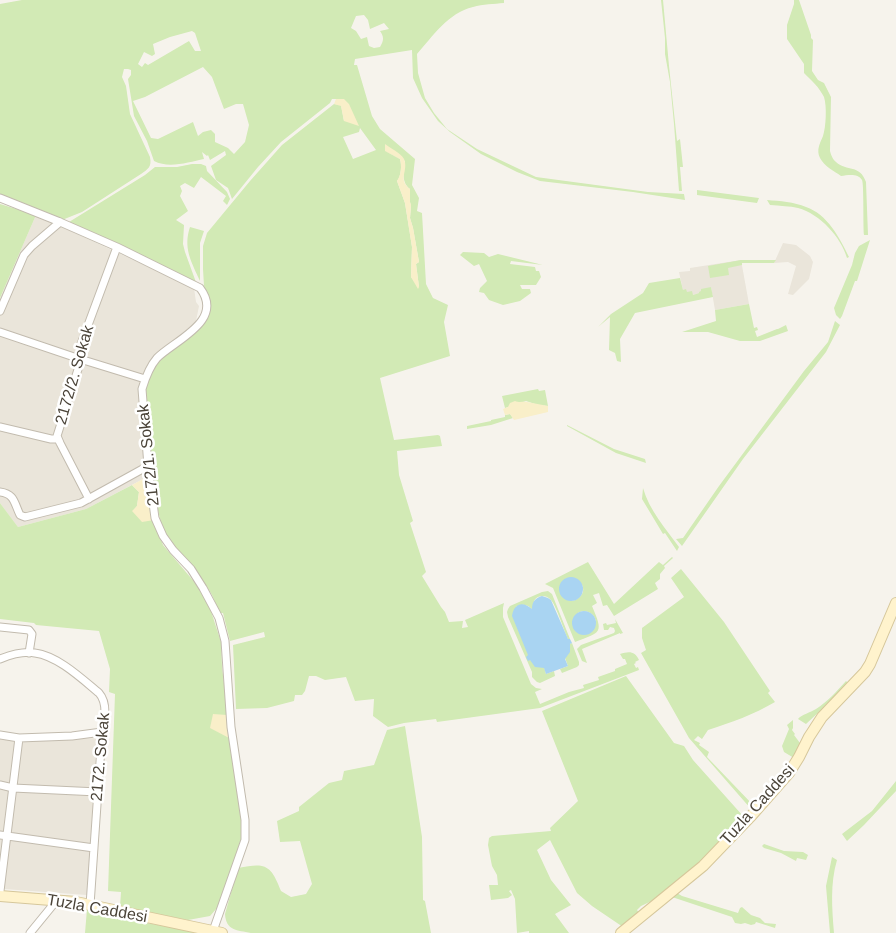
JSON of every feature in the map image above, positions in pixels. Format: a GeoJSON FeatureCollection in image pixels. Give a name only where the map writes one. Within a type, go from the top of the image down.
{"type":"FeatureCollection","features":[{"type":"Feature","properties":{"kind":"main road","name":"Tuzla Caddesi"},"geometry":{"type":"LineString","coordinates":[[625,932],[703,866],[752,816],[783,780],[796,762],[814,728],[865,672],[896,603]]}},
{"type":"Feature","properties":{"kind":"main road","name":"Tuzla Caddesi"},"geometry":{"type":"LineString","coordinates":[[0,896],[76,902],[217,932]]}},
{"type":"Feature","properties":{"kind":"street","name":"2172/1. Sokak"},"geometry":{"type":"LineString","coordinates":[[0,198],[117,247],[200,288],[204,294],[206,310],[200,323],[191,333],[157,359],[145,379],[142,389],[148,466],[155,518],[163,536],[191,569],[203,588],[219,618],[225,641],[231,727],[245,820],[245,840],[217,932]]}},
{"type":"Feature","properties":{"kind":"street"},"geometry":{"type":"LineString","coordinates":[[0,311],[24,255],[60,222]]}},
{"type":"Feature","properties":{"kind":"street","name":"2172/2. Sokak"},"geometry":{"type":"LineString","coordinates":[[89,499],[58,439],[58,433],[79,368],[81,344],[117,247]]}},
{"type":"Feature","properties":{"kind":"street"},"geometry":{"type":"LineString","coordinates":[[0,332],[145,379]]}},
{"type":"Feature","properties":{"kind":"street"},"geometry":{"type":"LineString","coordinates":[[0,427],[58,439]]}},
{"type":"Feature","properties":{"kind":"street"},"geometry":{"type":"LineString","coordinates":[[0,492],[11,496],[20,515],[23,517],[76,505],[148,466]]}},
{"type":"Feature","properties":{"kind":"street"},"geometry":{"type":"LineString","coordinates":[[0,627],[29,630],[32,634],[29,653]]}},
{"type":"Feature","properties":{"kind":"street","name":"2172. Sokak"},"geometry":{"type":"LineString","coordinates":[[0,659],[29,653],[44,655],[64,665],[104,698],[104,721],[90,905]]}},
{"type":"Feature","properties":{"kind":"street"},"geometry":{"type":"LineString","coordinates":[[0,735],[19,738],[72,736],[102,732]]}},
{"type":"Feature","properties":{"kind":"street"},"geometry":{"type":"LineString","coordinates":[[0,891],[3,835],[13,788],[19,738]]}},
{"type":"Feature","properties":{"kind":"street"},"geometry":{"type":"LineString","coordinates":[[0,785],[13,788],[98,792]]}},
{"type":"Feature","properties":{"kind":"street"},"geometry":{"type":"LineString","coordinates":[[3,835],[94,848]]}},
{"type":"Feature","properties":{"kind":"street"},"geometry":{"type":"LineString","coordinates":[[30,933],[57,900]]}},
{"type":"Feature","properties":{"kind":"shaded area"},"geometry":{"type":"Polygon","coordinates":[[[36,215],[194,288],[196,302],[199,306],[195,326],[154,355],[139,386],[145,478],[86,509],[18,527],[0,503],[0,298],[36,215]]]}},
{"type":"Feature","properties":{"kind":"shaded area"},"geometry":{"type":"Polygon","coordinates":[[[783,243],[796,245],[810,256],[813,262],[809,279],[793,295],[788,294],[796,266],[788,262],[774,263],[783,243]]]}},
{"type":"Feature","properties":{"kind":"shaded area"},"geometry":{"type":"Polygon","coordinates":[[[741,260],[749,304],[715,310],[711,287],[693,295],[683,290],[679,272],[690,271],[690,268],[741,260]]]}},
{"type":"Feature","properties":{"kind":"shaded area"},"geometry":{"type":"Polygon","coordinates":[[[97,738],[87,895],[4,889],[22,742],[97,738]]]}},
{"type":"Feature","properties":{"kind":"shaded area"},"geometry":{"type":"Polygon","coordinates":[[[0,739],[15,741],[0,860],[0,739]]]}},
{"type":"Feature","properties":{"kind":"green space"},"geometry":{"type":"Polygon","coordinates":[[[22,0],[504,0],[504,3],[477,6],[456,14],[442,26],[417,54],[418,73],[425,98],[447,129],[477,149],[536,177],[648,192],[684,194],[685,200],[540,181],[517,172],[481,154],[450,132],[438,121],[422,98],[413,78],[412,50],[355,59],[354,65],[357,65],[372,116],[380,129],[415,159],[412,185],[419,198],[417,211],[422,213],[426,284],[433,298],[448,305],[444,322],[450,356],[380,378],[394,440],[438,435],[440,436],[442,446],[397,451],[399,475],[413,521],[410,523],[426,572],[422,576],[445,612],[449,622],[463,621],[462,628],[468,627],[465,620],[504,603],[503,617],[531,684],[536,688],[542,689],[535,692],[540,704],[584,688],[583,685],[599,680],[598,677],[627,664],[620,654],[634,653],[639,660],[634,664],[639,670],[540,708],[437,722],[436,719],[404,723],[388,727],[373,716],[374,699],[355,701],[346,677],[325,680],[316,676],[309,676],[305,691],[302,695],[295,695],[294,701],[267,708],[236,709],[233,645],[265,637],[264,632],[230,641],[223,613],[220,613],[202,579],[171,542],[162,527],[156,502],[148,441],[145,385],[159,358],[183,343],[197,331],[209,314],[211,303],[204,286],[203,269],[203,246],[207,233],[282,145],[334,104],[341,105],[344,121],[344,99],[332,99],[330,103],[281,142],[232,199],[228,188],[216,180],[211,166],[226,155],[225,151],[210,160],[208,155],[202,152],[204,159],[186,163],[172,165],[154,161],[147,141],[134,116],[128,79],[131,75],[131,70],[124,69],[122,77],[126,86],[130,114],[150,157],[150,165],[141,174],[82,212],[62,220],[0,195],[0,4],[22,0]],[[364,15],[356,16],[351,28],[356,31],[361,39],[367,37],[369,46],[374,48],[380,47],[383,39],[380,31],[389,29],[384,23],[370,29],[368,20],[364,15]],[[192,31],[153,44],[155,54],[152,56],[144,52],[138,64],[142,67],[145,63],[148,65],[189,41],[195,51],[201,51],[195,33],[192,31]],[[203,67],[145,97],[133,101],[151,138],[158,139],[193,122],[198,136],[203,132],[211,130],[215,134],[215,142],[228,148],[234,154],[245,142],[249,125],[243,104],[236,104],[224,109],[212,77],[203,67]],[[360,128],[359,132],[343,137],[353,159],[376,150],[360,128]],[[385,151],[400,159],[401,168],[397,181],[405,203],[412,247],[411,277],[419,287],[416,264],[419,262],[410,218],[410,189],[405,183],[404,176],[405,161],[385,151]]]}},
{"type":"Feature","properties":{"kind":"green space"},"geometry":{"type":"Polygon","coordinates":[[[661,0],[663,0],[677,141],[680,139],[683,167],[680,167],[682,191],[679,191],[661,0]]]}},
{"type":"Feature","properties":{"kind":"green space"},"geometry":{"type":"Polygon","coordinates":[[[794,0],[799,0],[813,40],[812,71],[818,80],[824,83],[831,97],[830,151],[835,161],[844,167],[857,170],[866,182],[868,235],[864,235],[862,180],[855,175],[841,176],[824,163],[818,152],[825,127],[825,101],[820,90],[804,73],[804,64],[787,39],[787,25],[794,0]]]}},
{"type":"Feature","properties":{"kind":"green space"},"geometry":{"type":"Polygon","coordinates":[[[192,164],[206,166],[207,171],[227,192],[230,199],[227,205],[223,201],[226,196],[201,177],[194,188],[185,183],[180,186],[182,191],[180,196],[188,211],[176,220],[184,225],[183,244],[197,285],[69,222],[155,167],[177,167],[192,164]]]}},
{"type":"Feature","properties":{"kind":"green space"},"geometry":{"type":"Polygon","coordinates":[[[697,190],[759,198],[757,203],[697,195],[697,190]]]}},
{"type":"Feature","properties":{"kind":"green space"},"geometry":{"type":"Polygon","coordinates":[[[767,200],[797,204],[814,210],[832,228],[849,257],[847,258],[835,235],[814,215],[798,208],[770,205],[767,200]]]}},
{"type":"Feature","properties":{"kind":"green space"},"geometry":{"type":"Polygon","coordinates":[[[0,204],[36,215],[0,298],[0,204]]]}},
{"type":"Feature","properties":{"kind":"green space"},"geometry":{"type":"Polygon","coordinates":[[[190,227],[204,231],[200,243],[200,281],[191,261],[188,248],[187,241],[190,227]]]}},
{"type":"Feature","properties":{"kind":"green space"},"geometry":{"type":"Polygon","coordinates":[[[870,240],[857,281],[855,281],[840,319],[836,315],[834,308],[855,253],[859,246],[870,240]]]}},
{"type":"Feature","properties":{"kind":"green space"},"geometry":{"type":"Polygon","coordinates":[[[463,252],[484,253],[489,257],[498,254],[543,265],[511,261],[510,264],[535,267],[541,277],[536,285],[520,285],[522,289],[530,289],[531,293],[520,301],[503,305],[489,300],[484,293],[479,292],[480,288],[487,281],[479,264],[474,266],[460,255],[463,252]]]}},
{"type":"Feature","properties":{"kind":"green space"},"geometry":{"type":"Polygon","coordinates":[[[741,260],[776,260],[774,263],[742,263],[742,265],[728,268],[729,275],[710,278],[708,266],[741,260]]]}},
{"type":"Feature","properties":{"kind":"green space"},"geometry":{"type":"Polygon","coordinates":[[[680,278],[683,290],[686,289],[687,292],[692,291],[693,295],[699,293],[701,289],[711,287],[713,297],[635,313],[620,339],[621,362],[617,361],[615,353],[609,350],[610,317],[598,327],[611,314],[643,293],[649,283],[680,278]]]}},
{"type":"Feature","properties":{"kind":"green space"},"geometry":{"type":"Polygon","coordinates":[[[749,304],[754,328],[757,327],[758,330],[755,331],[757,337],[786,325],[788,331],[760,341],[740,341],[708,332],[682,332],[716,321],[715,310],[749,304]]]}},
{"type":"Feature","properties":{"kind":"green space"},"geometry":{"type":"Polygon","coordinates":[[[835,321],[840,325],[826,352],[743,459],[682,546],[676,539],[683,538],[804,371],[828,342],[835,321]]]}},
{"type":"Feature","properties":{"kind":"green space"},"geometry":{"type":"Polygon","coordinates":[[[538,389],[539,391],[545,390],[548,406],[526,401],[505,408],[502,396],[538,389]]]}},
{"type":"Feature","properties":{"kind":"green space"},"geometry":{"type":"Polygon","coordinates":[[[510,414],[513,418],[491,425],[467,429],[467,426],[491,421],[510,414]]]}},
{"type":"Feature","properties":{"kind":"green space"},"geometry":{"type":"Polygon","coordinates":[[[567,425],[614,449],[645,459],[646,463],[616,453],[567,425]]]}},
{"type":"Feature","properties":{"kind":"green space"},"geometry":{"type":"Polygon","coordinates":[[[132,485],[139,492],[137,506],[133,511],[154,520],[163,545],[202,591],[209,605],[221,642],[222,667],[240,797],[241,844],[217,908],[210,916],[188,920],[120,907],[121,892],[108,891],[115,694],[109,692],[110,669],[99,631],[36,625],[34,623],[0,619],[0,503],[18,527],[86,509],[132,485]]]}},
{"type":"Feature","properties":{"kind":"green space"},"geometry":{"type":"Polygon","coordinates":[[[643,488],[654,512],[679,547],[677,551],[665,533],[663,534],[642,499],[643,488]]]}},
{"type":"Feature","properties":{"kind":"green space"},"geometry":{"type":"Polygon","coordinates":[[[673,558],[664,566],[665,568],[660,574],[660,579],[655,583],[658,589],[614,616],[607,605],[603,606],[599,593],[593,595],[597,603],[592,606],[598,622],[598,631],[575,642],[553,588],[545,584],[588,562],[614,604],[659,562],[663,565],[673,558]],[[572,578],[562,582],[560,593],[572,601],[583,593],[583,586],[572,578]],[[582,611],[578,613],[573,622],[575,630],[596,624],[592,614],[582,611]]]}},
{"type":"Feature","properties":{"kind":"green space"},"geometry":{"type":"Polygon","coordinates":[[[681,569],[724,622],[770,691],[768,693],[775,702],[742,718],[708,730],[702,739],[698,736],[694,740],[709,752],[707,757],[754,806],[751,809],[689,738],[641,653],[646,650],[642,638],[642,628],[684,597],[671,578],[681,569]]]}},
{"type":"Feature","properties":{"kind":"green space"},"geometry":{"type":"Polygon","coordinates":[[[548,591],[552,594],[570,639],[568,639],[555,606],[547,597],[541,596],[535,599],[533,611],[525,605],[516,607],[530,660],[544,667],[546,674],[554,671],[555,676],[540,683],[532,677],[532,672],[507,612],[510,606],[548,591]]]}},
{"type":"Feature","properties":{"kind":"green space"},"geometry":{"type":"Polygon","coordinates":[[[615,619],[623,633],[582,649],[587,663],[582,661],[577,649],[581,645],[614,633],[614,628],[610,627],[608,630],[604,630],[603,624],[616,623],[615,619]]]}},
{"type":"Feature","properties":{"kind":"green space"},"geometry":{"type":"Polygon","coordinates":[[[572,643],[579,665],[562,673],[560,669],[568,666],[565,658],[572,643]]]}},
{"type":"Feature","properties":{"kind":"green space"},"geometry":{"type":"Polygon","coordinates":[[[626,676],[674,743],[684,746],[693,760],[743,816],[700,864],[656,899],[641,906],[637,910],[639,913],[623,927],[592,906],[577,893],[550,840],[537,850],[551,880],[571,905],[555,914],[569,933],[529,933],[529,931],[517,933],[515,899],[511,890],[509,891],[512,895],[508,898],[491,900],[489,885],[498,885],[497,875],[491,861],[488,845],[489,838],[492,836],[551,831],[550,828],[578,801],[542,711],[626,676]]]}},
{"type":"Feature","properties":{"kind":"green space"},"geometry":{"type":"Polygon","coordinates":[[[846,681],[849,684],[806,724],[798,719],[824,703],[846,681]]]}},
{"type":"Feature","properties":{"kind":"green space"},"geometry":{"type":"Polygon","coordinates":[[[793,720],[792,730],[800,743],[794,758],[784,752],[782,746],[789,729],[787,725],[793,720]]]}},
{"type":"Feature","properties":{"kind":"green space"},"geometry":{"type":"Polygon","coordinates":[[[405,726],[422,837],[423,900],[425,901],[431,933],[251,933],[230,927],[225,914],[238,868],[255,865],[261,866],[270,871],[274,876],[281,891],[291,897],[306,894],[312,884],[300,841],[280,842],[277,821],[299,811],[299,807],[329,783],[342,780],[344,771],[374,765],[387,730],[405,726]]]}},
{"type":"Feature","properties":{"kind":"green space"},"geometry":{"type":"Polygon","coordinates":[[[896,781],[896,791],[847,841],[842,834],[872,811],[896,781]]]}},
{"type":"Feature","properties":{"kind":"green space"},"geometry":{"type":"Polygon","coordinates":[[[764,844],[784,851],[803,852],[808,855],[806,860],[797,858],[796,861],[781,853],[764,848],[762,846],[764,844]]]}},
{"type":"Feature","properties":{"kind":"green space"},"geometry":{"type":"Polygon","coordinates":[[[832,857],[837,860],[832,887],[834,933],[830,933],[826,886],[832,857]]]}},
{"type":"Feature","properties":{"kind":"green space"},"geometry":{"type":"Polygon","coordinates":[[[677,893],[738,913],[742,907],[765,923],[776,924],[775,928],[756,922],[751,925],[735,923],[732,917],[672,897],[677,893]]]}},
{"type":"Feature","properties":{"kind":"green space"},"geometry":{"type":"Polygon","coordinates":[[[87,909],[106,915],[199,933],[85,933],[87,909]]]}},
{"type":"Feature","properties":{"kind":"sand"},"geometry":{"type":"Polygon","coordinates":[[[336,99],[344,99],[349,104],[359,126],[344,121],[341,106],[334,104],[336,99]]]}},
{"type":"Feature","properties":{"kind":"sand"},"geometry":{"type":"Polygon","coordinates":[[[385,144],[400,155],[405,163],[404,182],[410,189],[410,218],[419,262],[416,264],[418,289],[411,277],[412,247],[405,203],[397,181],[401,161],[385,151],[385,144]]]}},
{"type":"Feature","properties":{"kind":"sand"},"geometry":{"type":"Polygon","coordinates":[[[515,401],[548,406],[548,412],[514,420],[510,414],[505,415],[503,409],[515,401]]]}},
{"type":"Feature","properties":{"kind":"sand"},"geometry":{"type":"Polygon","coordinates":[[[145,478],[154,520],[142,522],[132,511],[137,506],[139,492],[132,485],[145,478]]]}},
{"type":"Feature","properties":{"kind":"sand"},"geometry":{"type":"Polygon","coordinates":[[[213,714],[227,715],[231,739],[210,728],[213,714]]]}},
{"type":"Feature","properties":{"kind":"water"},"geometry":{"type":"Polygon","coordinates":[[[571,577],[576,578],[582,584],[582,594],[576,600],[571,601],[566,600],[560,594],[559,589],[560,584],[566,578],[571,577]]]}},
{"type":"Feature","properties":{"kind":"water"},"geometry":{"type":"Polygon","coordinates":[[[542,596],[551,600],[568,639],[572,643],[570,644],[570,652],[565,659],[568,666],[546,674],[544,668],[535,667],[530,660],[528,661],[526,657],[528,655],[512,616],[517,606],[522,604],[532,609],[534,601],[542,596]]]}},
{"type":"Feature","properties":{"kind":"water"},"geometry":{"type":"Polygon","coordinates":[[[584,611],[589,612],[595,618],[595,628],[589,634],[584,635],[579,634],[573,628],[572,623],[573,618],[579,612],[584,611]]]}}]}
